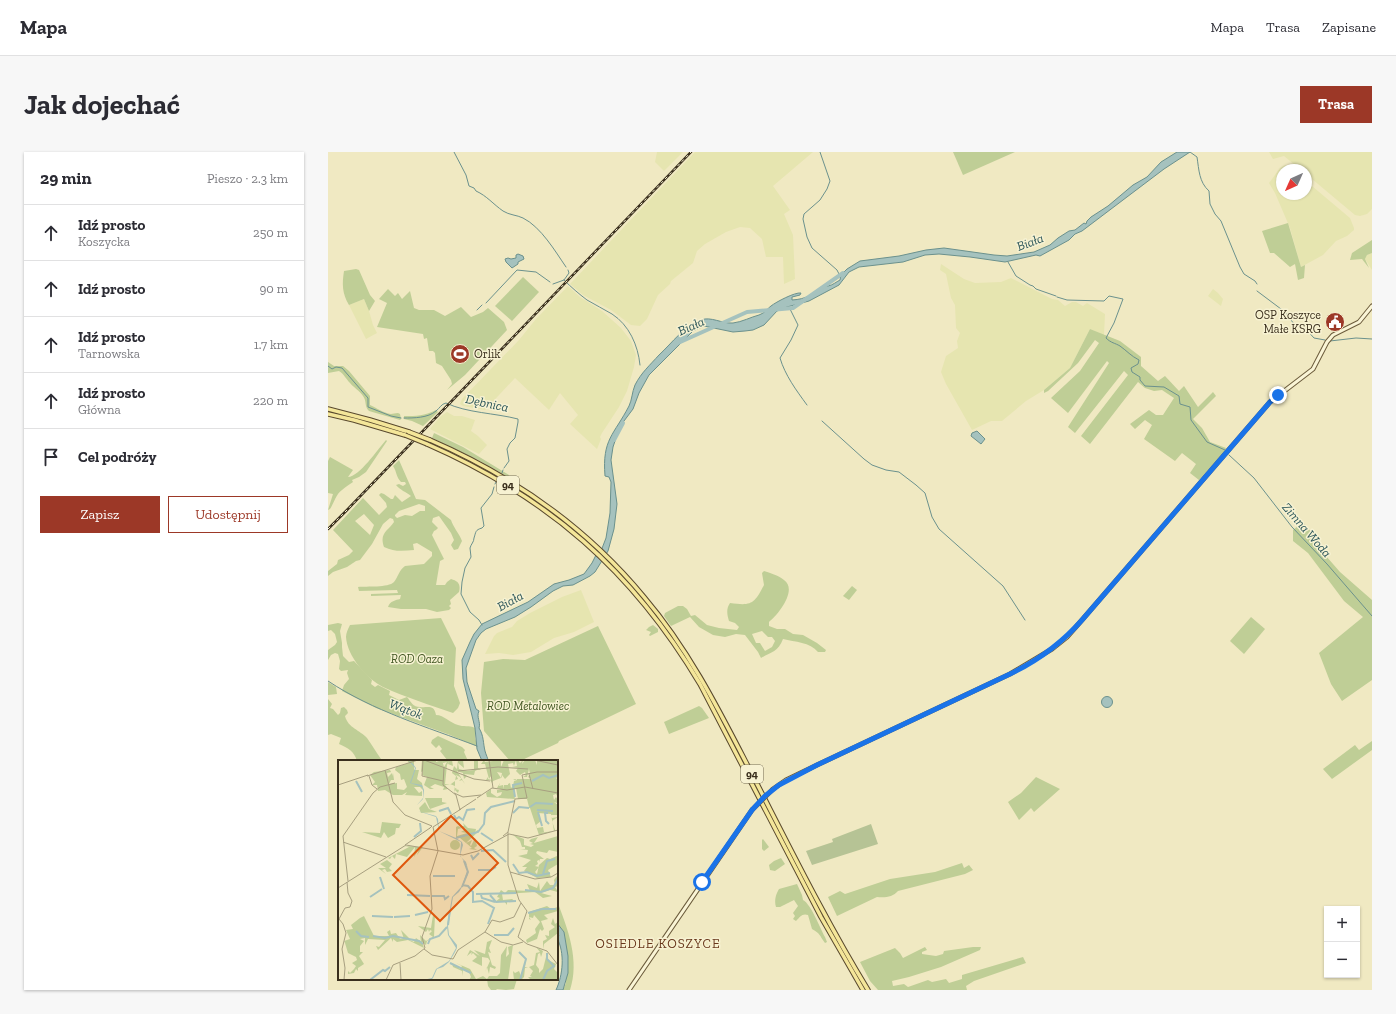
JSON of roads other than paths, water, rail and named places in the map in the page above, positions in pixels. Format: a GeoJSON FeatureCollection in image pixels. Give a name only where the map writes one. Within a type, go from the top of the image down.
{"type":"FeatureCollection","features":[{"type":"Feature","properties":{"kind":"main road","name":"94"},"geometry":{"type":"LineString","coordinates":[[328,409],[409,432],[466,461],[508,485],[583,537],[619,572],[658,615],[692,663],[717,706],[825,914],[868,990]]}},
{"type":"Feature","properties":{"kind":"main road","name":"94"},"geometry":{"type":"LineString","coordinates":[[328,414],[429,442]]}},
{"type":"Feature","properties":{"kind":"main road","name":"94"},"geometry":{"type":"LineString","coordinates":[[619,572],[668,634],[700,684],[821,916],[863,990]]}},
{"type":"Feature","properties":{"kind":"street"},"geometry":{"type":"LineString","coordinates":[[629,990],[752,810],[774,789],[786,780],[1010,674],[1052,649],[1067,637],[1270,402],[1313,369],[1330,337],[1338,331],[1359,322],[1372,306]]}},
{"type":"Feature","properties":{"kind":"water"},"geometry":{"type":"Polygon","coordinates":[[[1177,152],[1190,152],[1164,169],[1082,231],[1040,256],[1036,255],[1005,262],[939,254],[925,255],[903,262],[859,267],[849,272],[839,285],[809,301],[777,311],[764,325],[753,330],[733,332],[704,326],[693,331],[649,375],[639,393],[633,409],[621,425],[613,447],[611,460],[617,504],[614,529],[608,551],[595,572],[573,585],[563,586],[553,591],[515,617],[486,629],[476,640],[466,668],[467,682],[476,709],[479,711],[479,728],[483,737],[488,760],[482,760],[477,749],[475,728],[463,679],[462,660],[470,642],[482,624],[528,602],[554,584],[584,574],[596,555],[601,551],[606,538],[610,513],[611,482],[609,477],[605,476],[605,454],[607,445],[629,406],[633,390],[640,377],[683,331],[695,323],[705,319],[713,319],[729,323],[743,321],[761,314],[777,302],[794,294],[801,293],[800,295],[792,297],[792,300],[805,298],[840,280],[841,275],[847,269],[860,261],[944,248],[1007,256],[1034,252],[1050,245],[1069,231],[1075,230],[1084,223],[1086,224],[1091,217],[1108,206],[1133,185],[1147,177],[1161,162],[1177,152]]]}},
{"type":"Feature","properties":{"kind":"water"},"geometry":{"type":"Polygon","coordinates":[[[518,254],[523,256],[524,259],[512,268],[505,259],[516,258],[516,255],[518,254]]]}},
{"type":"Feature","properties":{"kind":"water"},"geometry":{"type":"Polygon","coordinates":[[[977,431],[985,439],[981,444],[971,436],[972,433],[977,431]]]}},
{"type":"Feature","properties":{"kind":"water"},"geometry":{"type":"Polygon","coordinates":[[[1107,696],[1111,698],[1113,702],[1111,706],[1107,708],[1103,706],[1101,702],[1103,698],[1107,696]]]}},
{"type":"Feature","properties":{"kind":"water"},"geometry":{"type":"Polygon","coordinates":[[[558,924],[564,932],[568,956],[568,973],[563,990],[556,990],[562,971],[562,957],[558,940],[558,924]]]}},
{"type":"Feature","properties":{"kind":"waterway"},"geometry":{"type":"LineString","coordinates":[[454,152],[466,175],[469,186],[474,188],[503,211],[523,218],[536,227],[566,267]]}},
{"type":"Feature","properties":{"kind":"waterway"},"geometry":{"type":"LineString","coordinates":[[820,152],[830,181],[820,200],[804,214],[803,219],[807,237],[812,248],[837,270],[840,276]]}},
{"type":"Feature","properties":{"kind":"waterway"},"geometry":{"type":"LineString","coordinates":[[1190,152],[1197,157],[1201,180],[1209,191],[1210,204],[1215,214],[1221,221],[1240,267],[1244,274],[1257,284]]}},
{"type":"Feature","properties":{"kind":"waterway","name":"Zimna Woda"},"geometry":{"type":"LineString","coordinates":[[1008,262],[1016,276],[1036,289],[1056,296]]}},
{"type":"Feature","properties":{"kind":"waterway"},"geometry":{"type":"LineString","coordinates":[[486,303],[517,270],[536,272],[550,282]]}},
{"type":"Feature","properties":{"kind":"waterway"},"geometry":{"type":"LineString","coordinates":[[553,284],[564,280],[569,273],[568,270]]}},
{"type":"Feature","properties":{"kind":"waterway","name":"Biała"},"geometry":{"type":"LineString","coordinates":[[678,343],[747,312],[793,308],[843,273]]}},
{"type":"Feature","properties":{"kind":"waterway"},"geometry":{"type":"LineString","coordinates":[[564,280],[587,300],[612,314],[623,324],[632,336],[635,343],[640,365]]}},
{"type":"Feature","properties":{"kind":"waterway"},"geometry":{"type":"LineString","coordinates":[[1257,291],[1285,312],[1294,324],[1304,327],[1314,338],[1325,340]]}},
{"type":"Feature","properties":{"kind":"waterway","name":"Zimna Woda"},"geometry":{"type":"LineString","coordinates":[[1057,297],[1067,300],[1104,301],[1109,296],[1123,299],[1114,323],[1106,338],[1139,360],[1138,364],[1131,368],[1132,372],[1140,377],[1140,380],[1145,386],[1164,387],[1179,396],[1180,404],[1190,407],[1191,420],[1207,442],[1225,450]]}},
{"type":"Feature","properties":{"kind":"waterway"},"geometry":{"type":"LineString","coordinates":[[477,310],[482,305]]}},
{"type":"Feature","properties":{"kind":"waterway"},"geometry":{"type":"LineString","coordinates":[[793,308],[790,309],[798,325],[780,358],[788,376],[807,405]]}},
{"type":"Feature","properties":{"kind":"waterway"},"geometry":{"type":"LineString","coordinates":[[1330,341],[1356,338],[1372,339]]}},
{"type":"Feature","properties":{"kind":"waterway","name":"Dębnica"},"geometry":{"type":"LineString","coordinates":[[328,366],[332,369],[336,367],[342,368],[368,398],[368,407],[391,416],[401,418]]}},
{"type":"Feature","properties":{"kind":"waterway","name":"Dębnica"},"geometry":{"type":"LineString","coordinates":[[404,418],[429,415],[446,403],[463,409],[518,419],[515,438],[507,449],[509,461],[504,468]]}},
{"type":"Feature","properties":{"kind":"waterway"},"geometry":{"type":"LineString","coordinates":[[822,421],[872,465],[886,470],[899,472],[925,493],[932,517],[939,529],[1003,586],[1025,620]]}},
{"type":"Feature","properties":{"kind":"waterway","name":"Biała"},"geometry":{"type":"LineString","coordinates":[[614,440],[623,423]]}},
{"type":"Feature","properties":{"kind":"waterway","name":"Zimna Woda"},"geometry":{"type":"LineString","coordinates":[[1229,455],[1254,478],[1292,527],[1327,564],[1372,616]]}},
{"type":"Feature","properties":{"kind":"waterway","name":"Dębnica"},"geometry":{"type":"LineString","coordinates":[[482,625],[470,612],[461,594],[462,582],[465,568],[471,557],[470,548],[477,530],[484,526],[481,508],[492,494],[494,487]]}},
{"type":"Feature","properties":{"kind":"waterway","name":"Wątok"},"geometry":{"type":"LineString","coordinates":[[328,681],[345,692],[382,710],[477,746]]}},
{"type":"Feature","properties":{"kind":"railway"},"geometry":{"type":"LineString","coordinates":[[328,529],[691,152]]}},
{"type":"Feature","properties":{"kind":"place","name":"OSP Koszyce Małe KSRG"},"geometry":{"type":"Point","coordinates":[1335,322]}},
{"type":"Feature","properties":{"kind":"place","name":"Orlik"},"geometry":{"type":"Point","coordinates":[460,354]}},
{"type":"Feature","properties":{"kind":"district","name":"OSIEDLE KOSZYCE"},"geometry":{"type":"Point","coordinates":[658,943]}},
{"type":"Feature","properties":{"kind":"park label","name":"ROD Oaza"},"geometry":{"type":"Point","coordinates":[417,659]}},
{"type":"Feature","properties":{"kind":"park label","name":"ROD Metalowiec"},"geometry":{"type":"Point","coordinates":[528,706]}}]}
